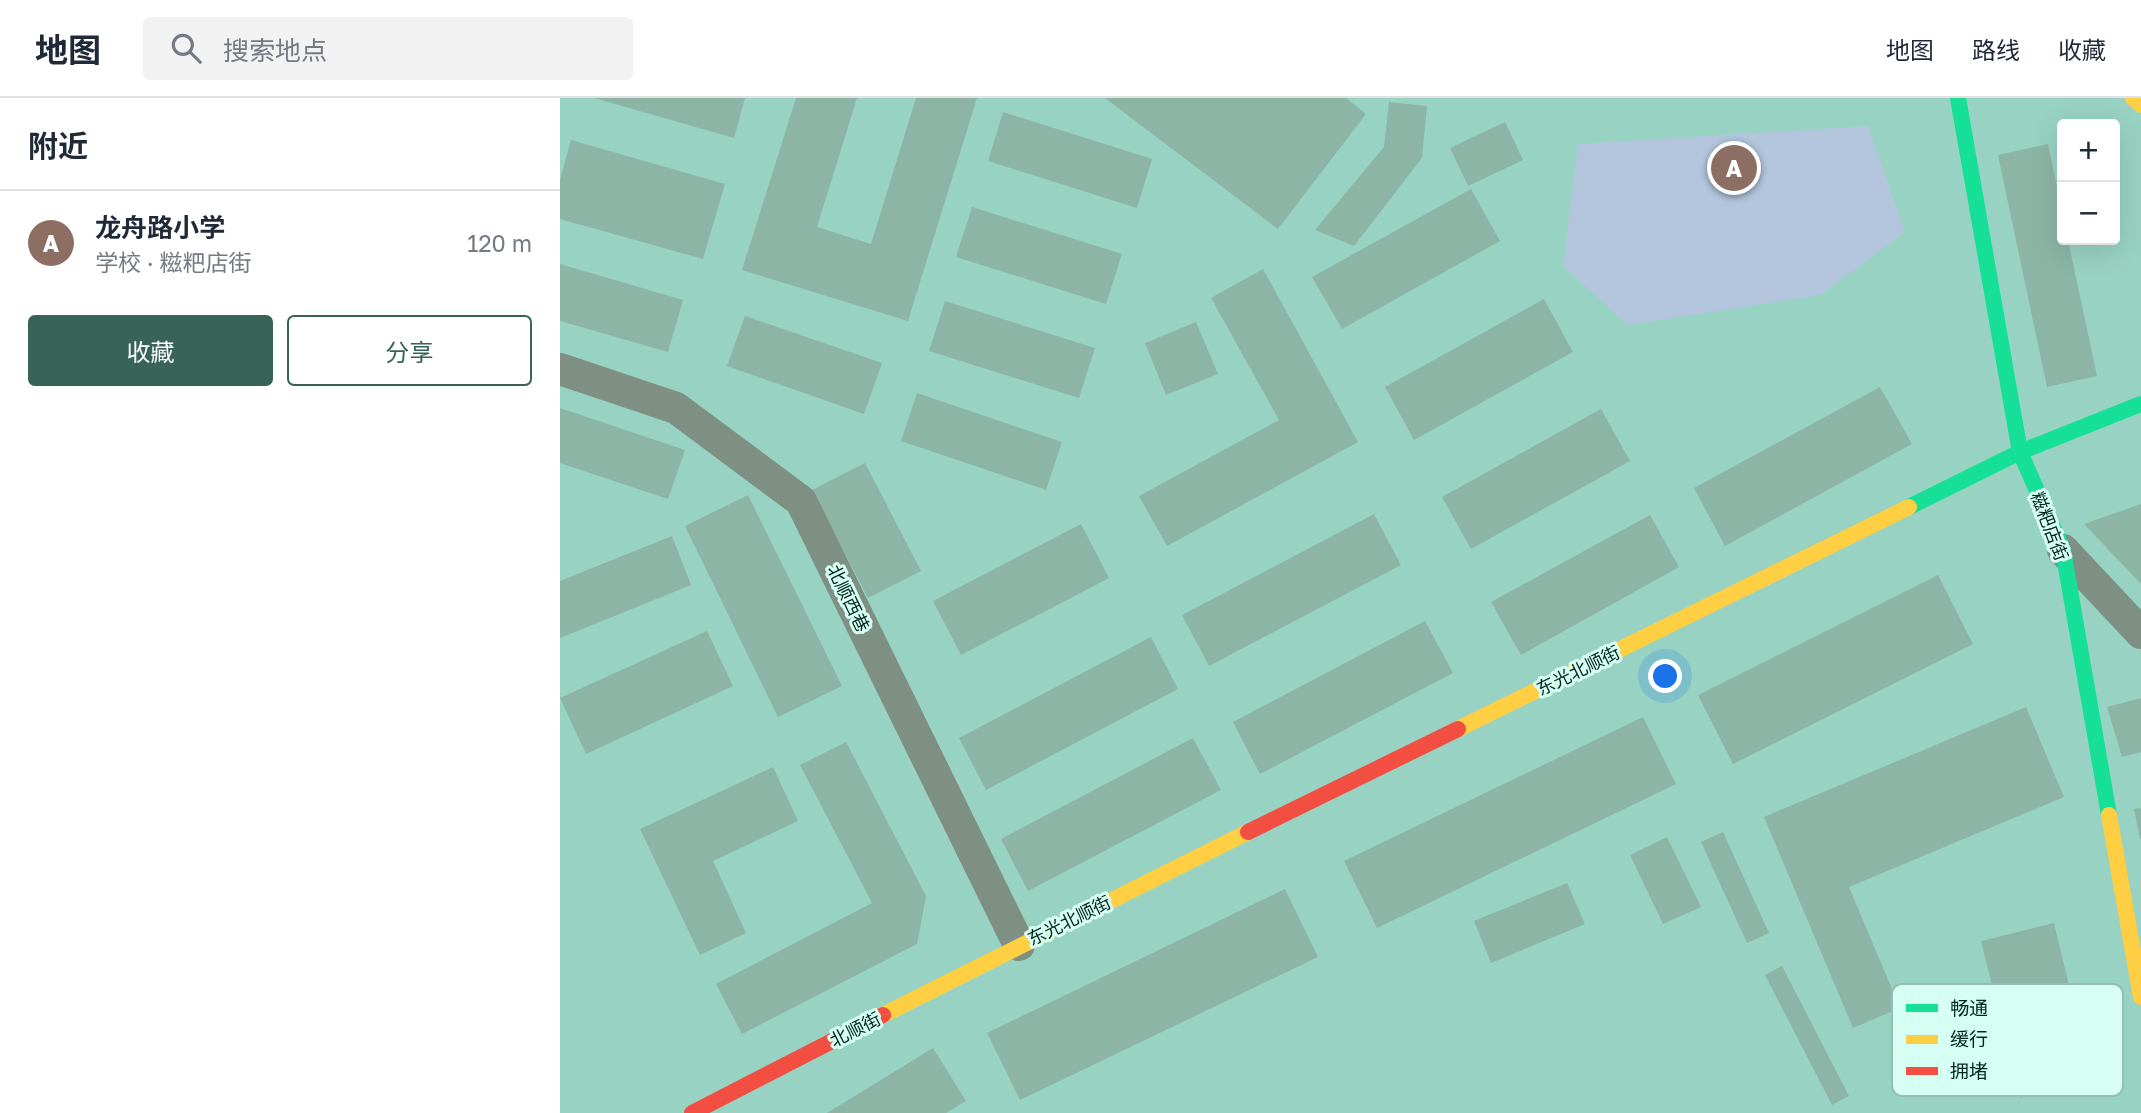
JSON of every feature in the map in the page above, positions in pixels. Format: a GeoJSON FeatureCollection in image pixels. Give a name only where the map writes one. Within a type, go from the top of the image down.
{"type":"FeatureCollection","features":[{"type":"Feature","properties":{"kind":"street","name":"糍粑店街"},"geometry":{"type":"LineString","coordinates":[[1958,98],[2020,452],[2063,550],[2141,997]]}},
{"type":"Feature","properties":{"kind":"street"},"geometry":{"type":"LineString","coordinates":[[2133,98],[2141,105]]}},
{"type":"Feature","properties":{"kind":"street","name":"北顺西巷"},"geometry":{"type":"LineString","coordinates":[[560,369],[676,408],[801,501],[1019,945]]}},
{"type":"Feature","properties":{"kind":"street","name":"东光北顺街"},"geometry":{"type":"LineString","coordinates":[[1019,945],[2020,452],[2141,404]]}},
{"type":"Feature","properties":{"kind":"street"},"geometry":{"type":"LineString","coordinates":[[2063,550],[2141,632]]}},
{"type":"Feature","properties":{"kind":"street","name":"北顺街"},"geometry":{"type":"LineString","coordinates":[[692,1113],[1019,945]]}},
{"type":"Feature","properties":{"kind":"shaded area"},"geometry":{"type":"Polygon","coordinates":[[[1868,126],[1905,232],[1820,295],[1627,325],[1563,265],[1578,144],[1868,126]]]}},
{"type":"Feature","properties":{"kind":"building"},"geometry":{"type":"Polygon","coordinates":[[[594,98],[745,98],[734,138],[594,98]]]}},
{"type":"Feature","properties":{"kind":"building"},"geometry":{"type":"Polygon","coordinates":[[[796,98],[857,98],[817,227],[871,244],[916,98],[977,98],[908,321],[742,270],[796,98]]]}},
{"type":"Feature","properties":{"kind":"building"},"geometry":{"type":"Polygon","coordinates":[[[1105,98],[1346,98],[1366,114],[1278,229],[1105,98]]]}},
{"type":"Feature","properties":{"kind":"building"},"geometry":{"type":"Polygon","coordinates":[[[1389,102],[1427,106],[1422,158],[1354,246],[1315,230],[1384,147],[1389,102]]]}},
{"type":"Feature","properties":{"kind":"building"},"geometry":{"type":"Polygon","coordinates":[[[1003,112],[1152,159],[1137,208],[988,161],[1003,112]]]}},
{"type":"Feature","properties":{"kind":"building"},"geometry":{"type":"Polygon","coordinates":[[[1505,122],[1523,160],[1468,186],[1450,148],[1505,122]]]}},
{"type":"Feature","properties":{"kind":"building"},"geometry":{"type":"Polygon","coordinates":[[[571,140],[725,184],[703,259],[560,219],[560,180],[571,140]]]}},
{"type":"Feature","properties":{"kind":"building"},"geometry":{"type":"Polygon","coordinates":[[[2048,144],[2057,187],[2057,245],[2069,245],[2097,376],[2047,387],[1998,155],[2048,144]]]}},
{"type":"Feature","properties":{"kind":"building"},"geometry":{"type":"Polygon","coordinates":[[[1471,189],[1500,241],[1342,329],[1312,277],[1471,189]]]}},
{"type":"Feature","properties":{"kind":"building"},"geometry":{"type":"Polygon","coordinates":[[[972,207],[1122,254],[1106,304],[956,257],[972,207]]]}},
{"type":"Feature","properties":{"kind":"building"},"geometry":{"type":"Polygon","coordinates":[[[560,264],[683,300],[668,352],[560,321],[560,264]]]}},
{"type":"Feature","properties":{"kind":"building"},"geometry":{"type":"Polygon","coordinates":[[[1263,269],[1358,442],[1167,546],[1139,496],[1279,420],[1211,298],[1263,269]]]}},
{"type":"Feature","properties":{"kind":"building"},"geometry":{"type":"Polygon","coordinates":[[[1544,299],[1573,352],[1414,440],[1385,387],[1544,299]]]}},
{"type":"Feature","properties":{"kind":"building"},"geometry":{"type":"Polygon","coordinates":[[[945,301],[1095,348],[1079,398],[929,351],[945,301]]]}},
{"type":"Feature","properties":{"kind":"building"},"geometry":{"type":"Polygon","coordinates":[[[745,316],[882,363],[864,414],[727,366],[745,316]]]}},
{"type":"Feature","properties":{"kind":"building"},"geometry":{"type":"Polygon","coordinates":[[[1196,322],[1218,374],[1166,395],[1145,343],[1196,322]]]}},
{"type":"Feature","properties":{"kind":"building"},"geometry":{"type":"Polygon","coordinates":[[[1880,387],[1912,444],[1725,546],[1694,488],[1880,387]]]}},
{"type":"Feature","properties":{"kind":"building"},"geometry":{"type":"Polygon","coordinates":[[[917,393],[1062,442],[1046,490],[901,441],[917,393]]]}},
{"type":"Feature","properties":{"kind":"building"},"geometry":{"type":"Polygon","coordinates":[[[560,408],[685,450],[668,499],[560,463],[560,408]]]}},
{"type":"Feature","properties":{"kind":"building"},"geometry":{"type":"Polygon","coordinates":[[[1601,409],[1630,461],[1471,549],[1442,497],[1601,409]]]}},
{"type":"Feature","properties":{"kind":"building"},"geometry":{"type":"Polygon","coordinates":[[[865,463],[921,571],[868,598],[812,490],[865,463]]]}},
{"type":"Feature","properties":{"kind":"building"},"geometry":{"type":"Polygon","coordinates":[[[748,495],[842,686],[778,717],[685,526],[748,495]]]}},
{"type":"Feature","properties":{"kind":"building"},"geometry":{"type":"Polygon","coordinates":[[[2141,504],[2141,584],[2084,524],[2141,504]]]}},
{"type":"Feature","properties":{"kind":"building"},"geometry":{"type":"Polygon","coordinates":[[[1374,514],[1401,565],[1209,666],[1182,615],[1374,514]]]}},
{"type":"Feature","properties":{"kind":"building"},"geometry":{"type":"Polygon","coordinates":[[[1650,515],[1679,567],[1521,655],[1491,602],[1650,515]]]}},
{"type":"Feature","properties":{"kind":"building"},"geometry":{"type":"Polygon","coordinates":[[[1081,524],[1109,578],[961,655],[933,601],[1081,524]]]}},
{"type":"Feature","properties":{"kind":"building"},"geometry":{"type":"Polygon","coordinates":[[[672,536],[691,585],[560,638],[560,581],[672,536]]]}},
{"type":"Feature","properties":{"kind":"building"},"geometry":{"type":"Polygon","coordinates":[[[1938,575],[1973,644],[1733,764],[1698,695],[1938,575]]]}},
{"type":"Feature","properties":{"kind":"building"},"geometry":{"type":"Polygon","coordinates":[[[1425,621],[1453,673],[1260,774],[1233,722],[1425,621]]]}},
{"type":"Feature","properties":{"kind":"building"},"geometry":{"type":"Polygon","coordinates":[[[707,631],[733,686],[586,754],[560,698],[707,631]]]}},
{"type":"Feature","properties":{"kind":"building"},"geometry":{"type":"Polygon","coordinates":[[[1151,637],[1178,689],[986,790],[959,738],[1151,637]]]}},
{"type":"Feature","properties":{"kind":"building"},"geometry":{"type":"Polygon","coordinates":[[[2141,698],[2141,752],[2122,757],[2107,707],[2141,698]]]}},
{"type":"Feature","properties":{"kind":"building"},"geometry":{"type":"Polygon","coordinates":[[[2026,707],[2064,797],[1849,887],[1892,989],[1892,1011],[1853,1028],[1764,817],[2026,707]]]}},
{"type":"Feature","properties":{"kind":"building"},"geometry":{"type":"Polygon","coordinates":[[[1643,717],[1676,784],[1377,928],[1344,861],[1643,717]]]}},
{"type":"Feature","properties":{"kind":"building"},"geometry":{"type":"Polygon","coordinates":[[[1193,738],[1221,790],[1028,891],[1001,839],[1193,738]]]}},
{"type":"Feature","properties":{"kind":"building"},"geometry":{"type":"Polygon","coordinates":[[[846,742],[926,896],[917,944],[742,1034],[716,984],[872,903],[800,765],[846,742]]]}},
{"type":"Feature","properties":{"kind":"building"},"geometry":{"type":"Polygon","coordinates":[[[773,767],[798,821],[713,861],[746,933],[700,955],[640,829],[773,767]]]}},
{"type":"Feature","properties":{"kind":"building"},"geometry":{"type":"Polygon","coordinates":[[[2141,808],[2141,839],[2140,839],[2134,809],[2141,808]]]}},
{"type":"Feature","properties":{"kind":"building"},"geometry":{"type":"Polygon","coordinates":[[[1723,832],[1769,933],[1747,943],[1701,842],[1723,832]]]}},
{"type":"Feature","properties":{"kind":"building"},"geometry":{"type":"Polygon","coordinates":[[[1667,837],[1701,907],[1663,924],[1630,855],[1667,837]]]}},
{"type":"Feature","properties":{"kind":"building"},"geometry":{"type":"Polygon","coordinates":[[[1567,883],[1585,924],[1491,963],[1474,921],[1567,883]]]}},
{"type":"Feature","properties":{"kind":"building"},"geometry":{"type":"Polygon","coordinates":[[[1285,889],[1318,957],[1020,1100],[987,1033],[1285,889]]]}},
{"type":"Feature","properties":{"kind":"building"},"geometry":{"type":"Polygon","coordinates":[[[2054,923],[2069,984],[1992,984],[1981,941],[2054,923]]]}},
{"type":"Feature","properties":{"kind":"building"},"geometry":{"type":"Polygon","coordinates":[[[1782,966],[1849,1096],[1832,1105],[1765,975],[1782,966]]]}},
{"type":"Feature","properties":{"kind":"building"},"geometry":{"type":"Polygon","coordinates":[[[933,1048],[966,1101],[946,1113],[827,1113],[933,1048]]]}},
{"type":"Feature","properties":{"kind":"traffic: fast"},"geometry":{"type":"LineString","coordinates":[[1958,98],[2020,452],[2063,550],[2109,815]]}},
{"type":"Feature","properties":{"kind":"traffic: fast"},"geometry":{"type":"LineString","coordinates":[[1909,507],[2020,452],[2141,404]]}},
{"type":"Feature","properties":{"kind":"traffic: slow"},"geometry":{"type":"LineString","coordinates":[[2133,98],[2141,105]]}},
{"type":"Feature","properties":{"kind":"traffic: slow"},"geometry":{"type":"LineString","coordinates":[[1458,729],[1909,507]]}},
{"type":"Feature","properties":{"kind":"traffic: slow"},"geometry":{"type":"LineString","coordinates":[[2109,815],[2141,997]]}},
{"type":"Feature","properties":{"kind":"traffic: slow"},"geometry":{"type":"LineString","coordinates":[[883,1015],[1248,832]]}},
{"type":"Feature","properties":{"kind":"traffic: jam"},"geometry":{"type":"LineString","coordinates":[[1248,832],[1458,729]]}},
{"type":"Feature","properties":{"kind":"traffic: jam"},"geometry":{"type":"LineString","coordinates":[[692,1113],[883,1015]]}},
{"type":"Feature","properties":{"kind":"place","name":"龙舟路小学"},"geometry":{"type":"Point","coordinates":[1734,168]}}]}
